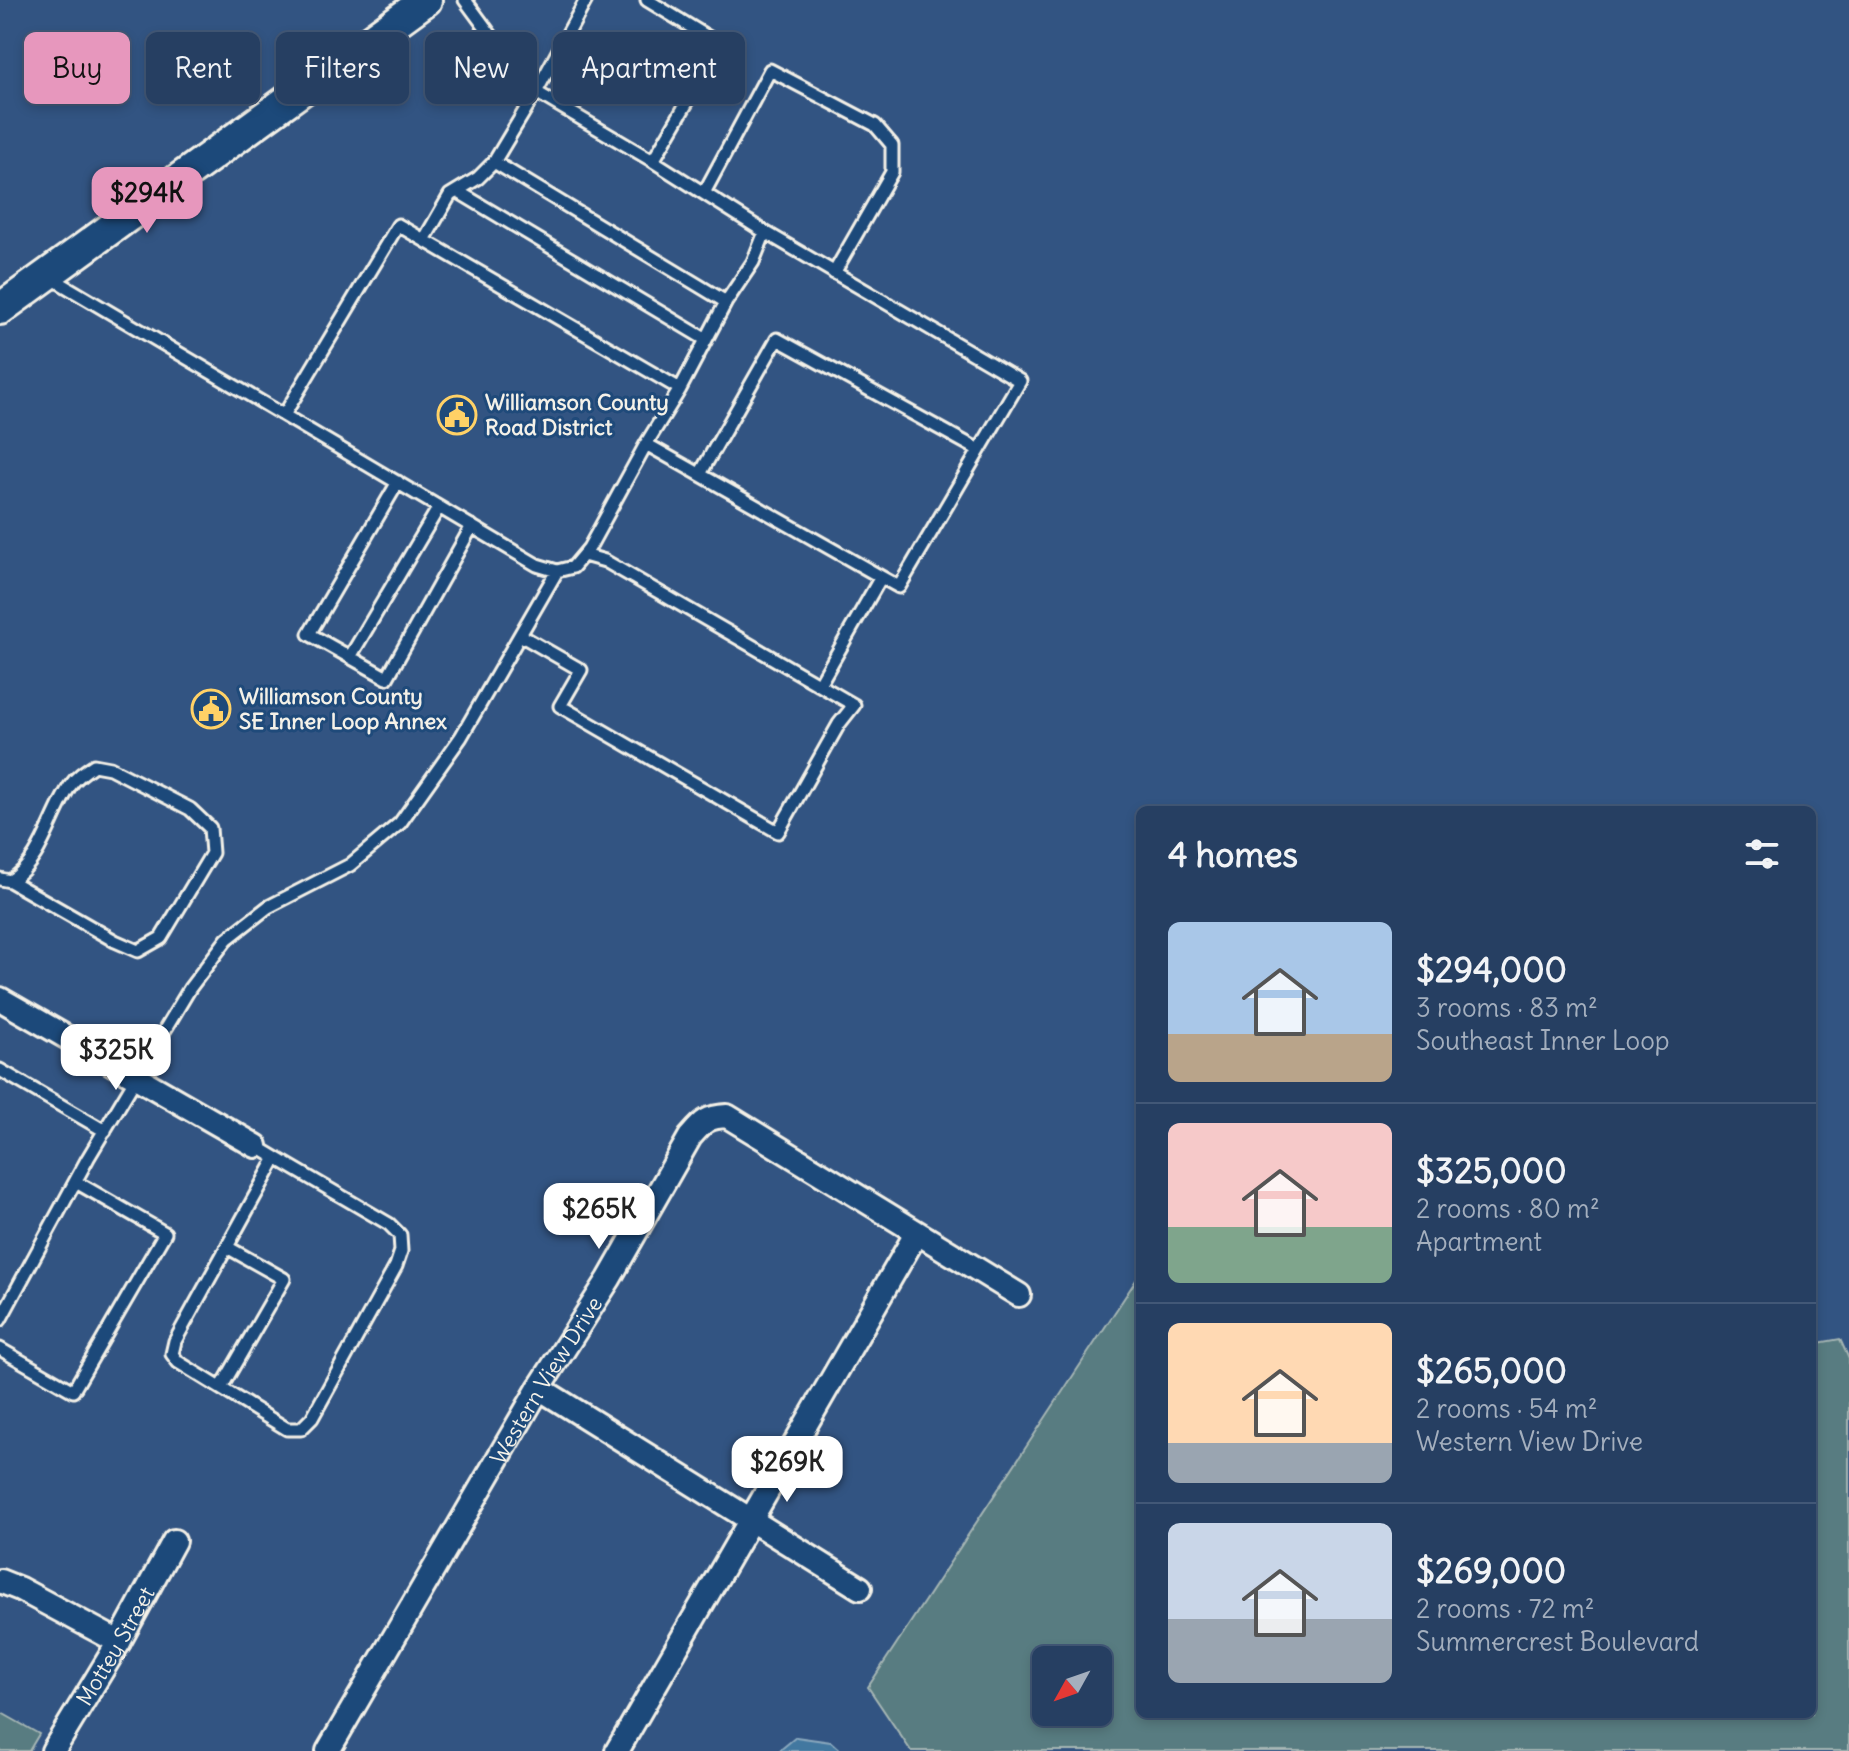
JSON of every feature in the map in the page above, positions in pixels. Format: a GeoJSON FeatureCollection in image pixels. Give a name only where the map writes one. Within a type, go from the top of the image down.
{"type":"FeatureCollection","features":[{"type":"Feature","properties":{"kind":"main road"},"geometry":{"type":"LineString","coordinates":[[0,309],[426,0]]}},
{"type":"Feature","properties":{"kind":"street"},"geometry":{"type":"LineString","coordinates":[[0,999],[256,1146]]}},
{"type":"Feature","properties":{"kind":"street","name":"Western View Drive"},"geometry":{"type":"LineString","coordinates":[[328,1751],[539,1388],[609,1279],[690,1137],[704,1121],[714,1116],[727,1116],[1019,1295]]}},
{"type":"Feature","properties":{"kind":"street"},"geometry":{"type":"LineString","coordinates":[[617,1751],[916,1234]]}},
{"type":"Feature","properties":{"kind":"street"},"geometry":{"type":"LineString","coordinates":[[539,1388],[860,1588]]}},
{"type":"Feature","properties":{"kind":"street","name":"Mottey Street"},"geometry":{"type":"LineString","coordinates":[[53,1751],[119,1642],[174,1541]]}},
{"type":"Feature","properties":{"kind":"street"},"geometry":{"type":"LineString","coordinates":[[0,1581],[119,1642]]}},
{"type":"Feature","properties":{"kind":"lane"},"geometry":{"type":"LineString","coordinates":[[465,0],[489,32]]}},
{"type":"Feature","properties":{"kind":"lane"},"geometry":{"type":"LineString","coordinates":[[537,90],[586,0]]}},
{"type":"Feature","properties":{"kind":"lane"},"geometry":{"type":"LineString","coordinates":[[647,0],[711,39],[717,47],[653,161]]}},
{"type":"Feature","properties":{"kind":"lane"},"geometry":{"type":"LineString","coordinates":[[704,193],[770,70],[875,125],[892,145],[892,172],[834,273]]}},
{"type":"Feature","properties":{"kind":"lane"},"geometry":{"type":"LineString","coordinates":[[537,93],[765,232],[1020,381],[899,587],[646,444]]}},
{"type":"Feature","properties":{"kind":"lane"},"geometry":{"type":"LineString","coordinates":[[424,240],[450,195],[478,178],[494,162],[529,104]]}},
{"type":"Feature","properties":{"kind":"lane"},"geometry":{"type":"LineString","coordinates":[[494,162],[726,302]]}},
{"type":"Feature","properties":{"kind":"lane"},"geometry":{"type":"LineString","coordinates":[[457,191],[705,339]]}},
{"type":"Feature","properties":{"kind":"lane"},"geometry":{"type":"LineString","coordinates":[[284,415],[398,225],[680,389]]}},
{"type":"Feature","properties":{"kind":"lane"},"geometry":{"type":"LineString","coordinates":[[46,275],[537,565],[557,571],[573,567],[589,548],[726,302],[753,262],[765,232]]}},
{"type":"Feature","properties":{"kind":"lane"},"geometry":{"type":"LineString","coordinates":[[700,474],[777,339],[979,450]]}},
{"type":"Feature","properties":{"kind":"lane"},"geometry":{"type":"LineString","coordinates":[[398,482],[309,634],[387,678],[472,526]]}},
{"type":"Feature","properties":{"kind":"lane"},"geometry":{"type":"LineString","coordinates":[[350,657],[439,507]]}},
{"type":"Feature","properties":{"kind":"lane"},"geometry":{"type":"LineString","coordinates":[[520,635],[581,670],[560,706],[778,832],[839,724],[854,705],[605,561],[584,555]]}},
{"type":"Feature","properties":{"kind":"lane"},"geometry":{"type":"LineString","coordinates":[[0,1320],[105,1131],[190,988],[227,939],[268,907],[350,865],[400,823],[461,737],[557,571]]}},
{"type":"Feature","properties":{"kind":"lane"},"geometry":{"type":"LineString","coordinates":[[819,685],[881,577]]}},
{"type":"Feature","properties":{"kind":"lane"},"geometry":{"type":"LineString","coordinates":[[94,765],[110,768],[190,809],[210,828],[212,853],[161,938],[138,951],[5,880],[22,873],[71,784],[94,765]]}},
{"type":"Feature","properties":{"kind":"lane"},"geometry":{"type":"LineString","coordinates":[[0,1070],[105,1131]]}},
{"type":"Feature","properties":{"kind":"lane"},"geometry":{"type":"LineString","coordinates":[[256,1146],[389,1224],[400,1235],[401,1251],[396,1266],[312,1418],[301,1429],[287,1429],[178,1362],[172,1354],[175,1341],[276,1158]]}},
{"type":"Feature","properties":{"kind":"lane"},"geometry":{"type":"LineString","coordinates":[[0,1349],[73,1391],[165,1233],[76,1182]]}},
{"type":"Feature","properties":{"kind":"lane"},"geometry":{"type":"LineString","coordinates":[[221,1388],[284,1279],[227,1247]]}},
{"type":"Feature","properties":{"kind":"green space"},"geometry":{"type":"Polygon","coordinates":[[[1136,1280],[1136,1718],[1816,1718],[1816,1343],[1840,1339],[1849,1359],[1849,1751],[911,1751],[868,1687],[1136,1280]]]}},
{"type":"Feature","properties":{"kind":"green space"},"geometry":{"type":"Polygon","coordinates":[[[0,1712],[39,1734],[29,1751],[0,1751],[0,1712]]]}},
{"type":"Feature","properties":{"kind":"water"},"geometry":{"type":"Polygon","coordinates":[[[796,1737],[831,1742],[841,1751],[779,1751],[796,1737]]]}},
{"type":"Feature","properties":{"kind":"place","name":"Williamson County Road District"},"geometry":{"type":"Point","coordinates":[457,415]}},
{"type":"Feature","properties":{"kind":"place","name":"Williamson County SE Inner Loop Annex"},"geometry":{"type":"Point","coordinates":[211,709]}}]}
